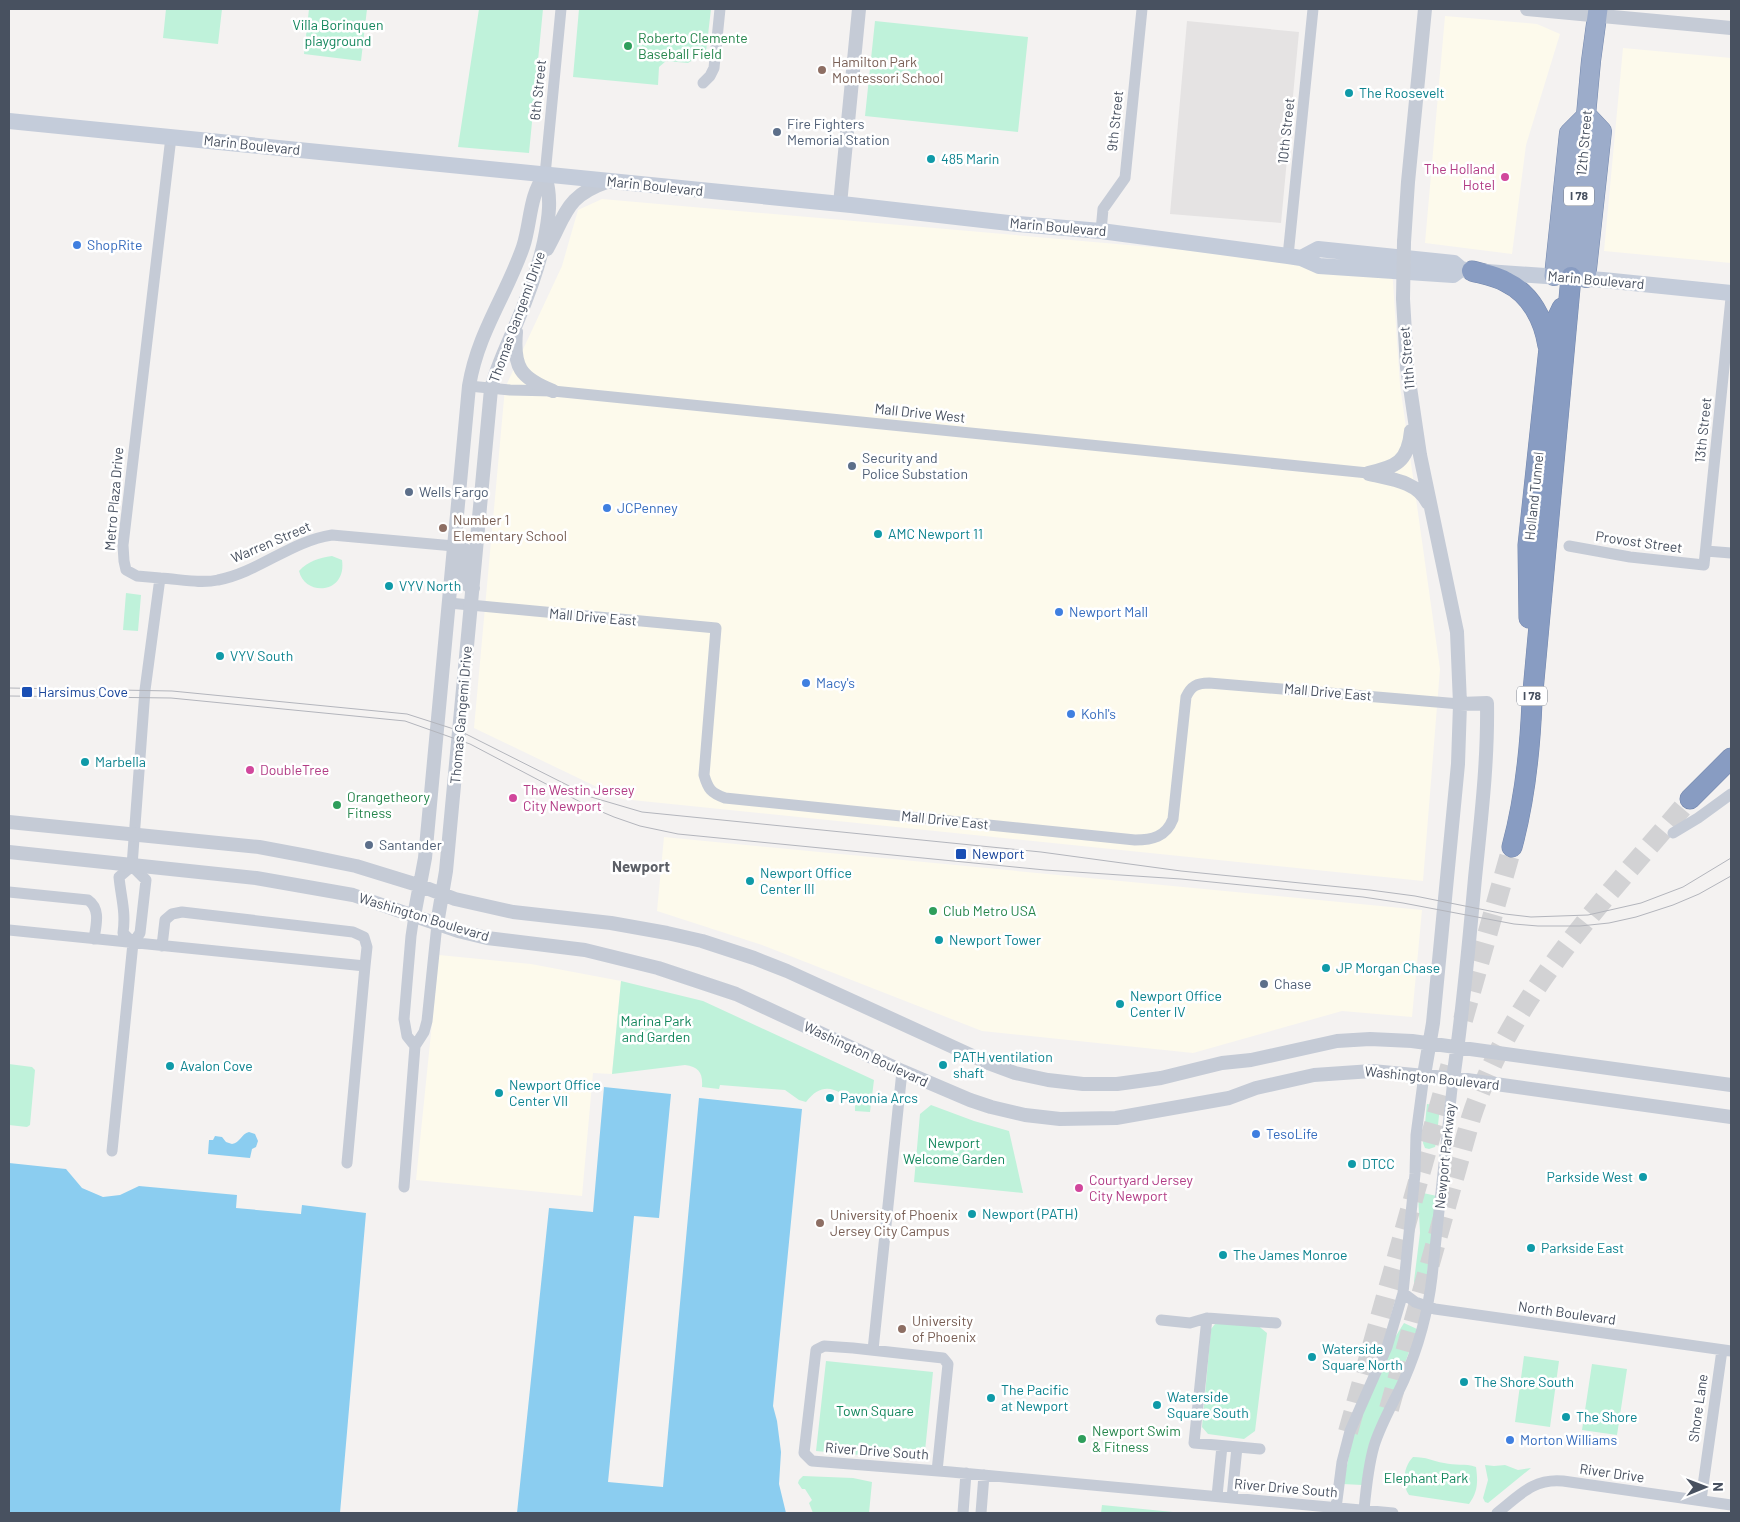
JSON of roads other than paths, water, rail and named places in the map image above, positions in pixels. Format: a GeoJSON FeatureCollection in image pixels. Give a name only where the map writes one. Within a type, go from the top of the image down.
{"type":"FeatureCollection","features":[{"type":"Feature","properties":{"kind":"highway","name":"12th Street"},"geometry":{"type":"LineString","coordinates":[[1570,281],[1598,12]]}},
{"type":"Feature","properties":{"kind":"highway"},"geometry":{"type":"LineString","coordinates":[[1466,270],[1508,283],[1525,296],[1540,316],[1549,348]]}},
{"type":"Feature","properties":{"kind":"highway","name":"Holland Tunnel"},"geometry":{"type":"LineString","coordinates":[[1532,702],[1528,545],[1549,348],[1554,325],[1570,281]]}},
{"type":"Feature","properties":{"kind":"highway","name":"Holland Tunnel"},"geometry":{"type":"LineString","coordinates":[[1512,846],[1526,780],[1570,281]]}},
{"type":"Feature","properties":{"kind":"highway"},"geometry":{"type":"LineString","coordinates":[[1690,799],[1731,758]]}},
{"type":"Feature","properties":{"kind":"main road","name":"Marin Boulevard"},"geometry":{"type":"LineString","coordinates":[[9,121],[1101,231],[1294,257],[1318,250],[1454,263],[1466,270],[1570,281],[1731,293]]}},
{"type":"Feature","properties":{"kind":"street","name":"6th Street"},"geometry":{"type":"LineString","coordinates":[[544,175],[561,9]]}},
{"type":"Feature","properties":{"kind":"street"},"geometry":{"type":"LineString","coordinates":[[703,83],[710,76],[714,68],[720,9]]}},
{"type":"Feature","properties":{"kind":"street"},"geometry":{"type":"LineString","coordinates":[[840,204],[859,9]]}},
{"type":"Feature","properties":{"kind":"street","name":"9th Street"},"geometry":{"type":"LineString","coordinates":[[1101,231],[1104,210],[1125,178],[1142,9]]}},
{"type":"Feature","properties":{"kind":"street","name":"10th Street"},"geometry":{"type":"LineString","coordinates":[[1294,257],[1313,9]]}},
{"type":"Feature","properties":{"kind":"street"},"geometry":{"type":"LineString","coordinates":[[1527,9],[1598,12],[1731,28]]}},
{"type":"Feature","properties":{"kind":"street","name":"11th Street"},"geometry":{"type":"LineString","coordinates":[[1425,13],[1408,182],[1403,299],[1407,368],[1412,410],[1430,508],[1457,632],[1460,704]]}},
{"type":"Feature","properties":{"kind":"street","name":"Metro Plaza Drive"},"geometry":{"type":"LineString","coordinates":[[160,578],[137,576],[126,570],[123,545],[171,137]]}},
{"type":"Feature","properties":{"kind":"street","name":"Thomas Gangemi Drive"},"geometry":{"type":"LineString","coordinates":[[404,1187],[415,1046],[424,1032],[427,1021],[437,924],[447,864],[491,389],[501,356],[519,319],[539,263],[550,209],[549,194],[544,175]]}},
{"type":"Feature","properties":{"kind":"street","name":"Thomas Gangemi Drive"},"geometry":{"type":"LineString","coordinates":[[415,1046],[407,1036],[404,1019],[411,936],[426,849],[469,386],[478,347],[522,249],[529,227],[535,190],[544,175]]}},
{"type":"Feature","properties":{"kind":"street"},"geometry":{"type":"LineString","coordinates":[[539,263],[571,203],[591,188],[609,181]]}},
{"type":"Feature","properties":{"kind":"street","name":"13th Street"},"geometry":{"type":"LineString","coordinates":[[1704,565],[1731,298]]}},
{"type":"Feature","properties":{"kind":"street"},"geometry":{"type":"LineString","coordinates":[[519,319],[515,351],[520,368],[534,383],[554,391]]}},
{"type":"Feature","properties":{"kind":"street","name":"Mall Drive West"},"geometry":{"type":"LineString","coordinates":[[469,386],[491,389],[554,391],[1368,474]]}},
{"type":"Feature","properties":{"kind":"street"},"geometry":{"type":"LineString","coordinates":[[1368,474],[1393,466],[1404,458],[1411,438],[1412,410]]}},
{"type":"Feature","properties":{"kind":"street"},"geometry":{"type":"LineString","coordinates":[[1368,474],[1413,487],[1422,494],[1430,508]]}},
{"type":"Feature","properties":{"kind":"street","name":"Warren Street"},"geometry":{"type":"LineString","coordinates":[[160,578],[200,581],[218,580],[261,564],[316,537],[332,535],[454,546]]}},
{"type":"Feature","properties":{"kind":"street"},"geometry":{"type":"LineString","coordinates":[[454,546],[463,548],[465,553],[464,572],[466,584],[473,588]]}},
{"type":"Feature","properties":{"kind":"street","name":"Provost Street"},"geometry":{"type":"LineString","coordinates":[[1569,546],[1625,556],[1704,565]]}},
{"type":"Feature","properties":{"kind":"street"},"geometry":{"type":"LineString","coordinates":[[1706,551],[1731,553]]}},
{"type":"Feature","properties":{"kind":"street"},"geometry":{"type":"LineString","coordinates":[[133,943],[123,934],[124,907],[119,876],[132,866],[145,690],[160,578]]}},
{"type":"Feature","properties":{"kind":"street","name":"Mall Drive East"},"geometry":{"type":"LineString","coordinates":[[449,603],[716,628],[704,775],[708,788],[717,796],[1125,839],[1141,840],[1156,838],[1167,831],[1173,819],[1186,697],[1192,687],[1197,684],[1209,683],[1439,703],[1487,702]]}},
{"type":"Feature","properties":{"kind":"street","name":"Newport Parkway"},"geometry":{"type":"LineString","coordinates":[[1364,1510],[1374,1447],[1386,1415],[1411,1364],[1432,1283],[1486,768],[1487,702]]}},
{"type":"Feature","properties":{"kind":"street","name":"Newport Parkway"},"geometry":{"type":"LineString","coordinates":[[1336,1508],[1342,1462],[1350,1431],[1388,1347],[1403,1294],[1415,1174],[1416,1135],[1434,1023],[1458,764],[1460,704]]}},
{"type":"Feature","properties":{"kind":"street"},"geometry":{"type":"LineString","coordinates":[[1673,833],[1698,818],[1731,794]]}},
{"type":"Feature","properties":{"kind":"street","name":"Washington Boulevard"},"geometry":{"type":"LineString","coordinates":[[9,822],[259,847],[356,866],[455,899],[513,912],[611,923],[702,941],[754,958],[787,972],[988,1064],[1022,1075],[1060,1082],[1106,1085],[1138,1082],[1222,1063],[1251,1060],[1324,1044],[1349,1040],[1390,1039],[1731,1085]]}},
{"type":"Feature","properties":{"kind":"street","name":"Washington Boulevard"},"geometry":{"type":"LineString","coordinates":[[9,852],[256,878],[353,895],[437,924],[487,938],[585,950],[667,971],[736,994],[902,1071],[970,1100],[1003,1110],[1048,1118],[1081,1120],[1122,1117],[1229,1098],[1256,1088],[1331,1072],[1372,1070],[1453,1078],[1731,1117]]}},
{"type":"Feature","properties":{"kind":"street"},"geometry":{"type":"LineString","coordinates":[[112,1151],[133,943],[140,933],[146,880],[132,866]]}},
{"type":"Feature","properties":{"kind":"street"},"geometry":{"type":"LineString","coordinates":[[9,892],[88,900],[94,904],[97,912],[94,939]]}},
{"type":"Feature","properties":{"kind":"street"},"geometry":{"type":"LineString","coordinates":[[162,946],[165,920],[172,914],[182,912],[353,932],[364,937],[367,947],[347,1163]]}},
{"type":"Feature","properties":{"kind":"street"},"geometry":{"type":"LineString","coordinates":[[9,930],[365,966]]}},
{"type":"Feature","properties":{"kind":"street"},"geometry":{"type":"LineString","coordinates":[[873,1350],[902,1071]]}},
{"type":"Feature","properties":{"kind":"street","name":"North Boulevard"},"geometry":{"type":"LineString","coordinates":[[1403,1294],[1409,1299],[1427,1307],[1726,1350]]}},
{"type":"Feature","properties":{"kind":"street"},"geometry":{"type":"LineString","coordinates":[[1207,1318],[1194,1443],[1260,1449]]}},
{"type":"Feature","properties":{"kind":"street"},"geometry":{"type":"LineString","coordinates":[[1162,1320],[1190,1323],[1207,1318],[1276,1323]]}},
{"type":"Feature","properties":{"kind":"street","name":"River Drive South"},"geometry":{"type":"LineString","coordinates":[[937,1470],[948,1364],[943,1358],[824,1346],[816,1350],[804,1453],[812,1461],[937,1470],[1364,1510]]}},
{"type":"Feature","properties":{"kind":"street","name":"Shore Lane"},"geometry":{"type":"LineString","coordinates":[[1701,1500],[1726,1350]]}},
{"type":"Feature","properties":{"kind":"street"},"geometry":{"type":"LineString","coordinates":[[1217,1496],[1222,1446]]}},
{"type":"Feature","properties":{"kind":"street"},"geometry":{"type":"LineString","coordinates":[[1232,1498],[1237,1447]]}},
{"type":"Feature","properties":{"kind":"street"},"geometry":{"type":"LineString","coordinates":[[963,1513],[966,1473]]}},
{"type":"Feature","properties":{"kind":"street"},"geometry":{"type":"LineString","coordinates":[[981,1513],[984,1475]]}},
{"type":"Feature","properties":{"kind":"street","name":"River Drive"},"geometry":{"type":"LineString","coordinates":[[1497,1513],[1530,1488],[1546,1481],[1563,1481],[1731,1505]]}},
{"type":"Feature","properties":{"kind":"street"},"geometry":{"type":"LineString","coordinates":[[1364,1510],[1393,1513]]}},
{"type":"Feature","properties":{"kind":"water"},"geometry":{"type":"Polygon","coordinates":[[[604,1087],[671,1094],[659,1218],[634,1216],[608,1482],[663,1487],[699,1098],[802,1109],[773,1406],[781,1452],[779,1484],[786,1513],[517,1513],[549,1208],[593,1212],[604,1087]]]}},
{"type":"Feature","properties":{"kind":"water"},"geometry":{"type":"Polygon","coordinates":[[[249,1132],[255,1134],[258,1141],[256,1147],[252,1149],[250,1158],[208,1154],[209,1140],[213,1140],[215,1136],[222,1137],[226,1142],[232,1144],[249,1132]]]}},
{"type":"Feature","properties":{"kind":"water"},"geometry":{"type":"Polygon","coordinates":[[[9,1163],[66,1169],[82,1188],[103,1197],[120,1195],[139,1186],[237,1195],[236,1208],[301,1214],[302,1205],[366,1213],[340,1513],[9,1513],[9,1163]]]}},
{"type":"Feature","properties":{"kind":"tunnel"},"geometry":{"type":"LineString","coordinates":[[1389,1409],[1471,1118],[1488,1073],[1510,1030],[1536,988],[1564,949],[1690,799]]}},
{"type":"Feature","properties":{"kind":"tunnel"},"geometry":{"type":"LineString","coordinates":[[1463,1020],[1512,847]]}},
{"type":"Feature","properties":{"kind":"tunnel"},"geometry":{"type":"LineString","coordinates":[[1348,1432],[1452,1060]]}},
{"type":"Feature","properties":{"kind":"tram line"},"geometry":{"type":"LineString","coordinates":[[9,688],[172,691],[407,714],[460,731],[591,797],[642,812],[1041,852],[1181,871],[1370,890],[1415,896],[1505,914],[1531,917],[1588,915],[1641,903],[1683,887],[1731,858]]}},
{"type":"Feature","properties":{"kind":"tram line"},"geometry":{"type":"LineString","coordinates":[[9,696],[171,698],[405,721],[470,744],[588,806],[614,817],[640,826],[678,834],[1045,870],[1181,879],[1363,897],[1514,924],[1580,926],[1609,923],[1636,917],[1673,905],[1699,894],[1731,876]]}},
{"type":"Feature","properties":{"kind":"place","name":"Roberto Clemente Baseball Field"},"geometry":{"type":"Point","coordinates":[628,46]}},
{"type":"Feature","properties":{"kind":"place","name":"Hamilton Park Montessori School"},"geometry":{"type":"Point","coordinates":[822,70]}},
{"type":"Feature","properties":{"kind":"place","name":"The Roosevelt"},"geometry":{"type":"Point","coordinates":[1349,93]}},
{"type":"Feature","properties":{"kind":"place","name":"Fire Fighters Memorial Station"},"geometry":{"type":"Point","coordinates":[777,132]}},
{"type":"Feature","properties":{"kind":"place","name":"485 Marin"},"geometry":{"type":"Point","coordinates":[931,159]}},
{"type":"Feature","properties":{"kind":"place","name":"The Holland Hotel"},"geometry":{"type":"Point","coordinates":[1505,177]}},
{"type":"Feature","properties":{"kind":"place","name":"ShopRite"},"geometry":{"type":"Point","coordinates":[77,245]}},
{"type":"Feature","properties":{"kind":"place","name":"Security and Police Substation"},"geometry":{"type":"Point","coordinates":[852,466]}},
{"type":"Feature","properties":{"kind":"place","name":"Wells Fargo"},"geometry":{"type":"Point","coordinates":[409,492]}},
{"type":"Feature","properties":{"kind":"place","name":"JCPenney"},"geometry":{"type":"Point","coordinates":[607,508]}},
{"type":"Feature","properties":{"kind":"place","name":"Number 1 Elementary School"},"geometry":{"type":"Point","coordinates":[443,528]}},
{"type":"Feature","properties":{"kind":"place","name":"AMC Newport 11"},"geometry":{"type":"Point","coordinates":[878,534]}},
{"type":"Feature","properties":{"kind":"place","name":"VYV North"},"geometry":{"type":"Point","coordinates":[389,586]}},
{"type":"Feature","properties":{"kind":"place","name":"Newport Mall"},"geometry":{"type":"Point","coordinates":[1059,612]}},
{"type":"Feature","properties":{"kind":"place","name":"VYV South"},"geometry":{"type":"Point","coordinates":[220,656]}},
{"type":"Feature","properties":{"kind":"place","name":"Macy's"},"geometry":{"type":"Point","coordinates":[806,683]}},
{"type":"Feature","properties":{"kind":"place","name":"Harsimus Cove"},"geometry":{"type":"Point","coordinates":[27,692]}},
{"type":"Feature","properties":{"kind":"place","name":"Kohl's"},"geometry":{"type":"Point","coordinates":[1071,714]}},
{"type":"Feature","properties":{"kind":"place","name":"Marbella"},"geometry":{"type":"Point","coordinates":[85,762]}},
{"type":"Feature","properties":{"kind":"place","name":"DoubleTree"},"geometry":{"type":"Point","coordinates":[250,770]}},
{"type":"Feature","properties":{"kind":"place","name":"The Westin Jersey City Newport"},"geometry":{"type":"Point","coordinates":[513,798]}},
{"type":"Feature","properties":{"kind":"place","name":"Orangetheory Fitness"},"geometry":{"type":"Point","coordinates":[337,805]}},
{"type":"Feature","properties":{"kind":"place","name":"Santander"},"geometry":{"type":"Point","coordinates":[369,845]}},
{"type":"Feature","properties":{"kind":"place","name":"Newport"},"geometry":{"type":"Point","coordinates":[961,854]}},
{"type":"Feature","properties":{"kind":"place","name":"Newport Office Center III"},"geometry":{"type":"Point","coordinates":[750,881]}},
{"type":"Feature","properties":{"kind":"place","name":"Club Metro USA"},"geometry":{"type":"Point","coordinates":[933,911]}},
{"type":"Feature","properties":{"kind":"place","name":"Newport Tower"},"geometry":{"type":"Point","coordinates":[939,940]}},
{"type":"Feature","properties":{"kind":"place","name":"JP Morgan Chase"},"geometry":{"type":"Point","coordinates":[1326,968]}},
{"type":"Feature","properties":{"kind":"place","name":"Chase"},"geometry":{"type":"Point","coordinates":[1264,984]}},
{"type":"Feature","properties":{"kind":"place","name":"Newport Office Center IV"},"geometry":{"type":"Point","coordinates":[1120,1004]}},
{"type":"Feature","properties":{"kind":"place","name":"PATH ventilation shaft"},"geometry":{"type":"Point","coordinates":[943,1065]}},
{"type":"Feature","properties":{"kind":"place","name":"Avalon Cove"},"geometry":{"type":"Point","coordinates":[170,1066]}},
{"type":"Feature","properties":{"kind":"place","name":"Newport Office Center VII"},"geometry":{"type":"Point","coordinates":[499,1093]}},
{"type":"Feature","properties":{"kind":"place","name":"Pavonia Arcs"},"geometry":{"type":"Point","coordinates":[830,1098]}},
{"type":"Feature","properties":{"kind":"place","name":"TesoLife"},"geometry":{"type":"Point","coordinates":[1256,1134]}},
{"type":"Feature","properties":{"kind":"place","name":"DTCC"},"geometry":{"type":"Point","coordinates":[1352,1164]}},
{"type":"Feature","properties":{"kind":"place","name":"Parkside West"},"geometry":{"type":"Point","coordinates":[1643,1177]}},
{"type":"Feature","properties":{"kind":"place","name":"Courtyard Jersey City Newport"},"geometry":{"type":"Point","coordinates":[1079,1188]}},
{"type":"Feature","properties":{"kind":"place","name":"Newport (PATH)"},"geometry":{"type":"Point","coordinates":[972,1214]}},
{"type":"Feature","properties":{"kind":"place","name":"University of Phoenix Jersey City Campus"},"geometry":{"type":"Point","coordinates":[820,1223]}},
{"type":"Feature","properties":{"kind":"place","name":"Parkside East"},"geometry":{"type":"Point","coordinates":[1531,1248]}},
{"type":"Feature","properties":{"kind":"place","name":"The James Monroe"},"geometry":{"type":"Point","coordinates":[1223,1255]}},
{"type":"Feature","properties":{"kind":"place","name":"University of Phoenix"},"geometry":{"type":"Point","coordinates":[902,1329]}},
{"type":"Feature","properties":{"kind":"place","name":"Waterside Square North"},"geometry":{"type":"Point","coordinates":[1312,1357]}},
{"type":"Feature","properties":{"kind":"place","name":"The Shore South"},"geometry":{"type":"Point","coordinates":[1464,1382]}},
{"type":"Feature","properties":{"kind":"place","name":"The Pacific at Newport"},"geometry":{"type":"Point","coordinates":[991,1398]}},
{"type":"Feature","properties":{"kind":"place","name":"Waterside Square South"},"geometry":{"type":"Point","coordinates":[1157,1405]}},
{"type":"Feature","properties":{"kind":"place","name":"The Shore"},"geometry":{"type":"Point","coordinates":[1566,1417]}},
{"type":"Feature","properties":{"kind":"place","name":"Newport Swim & Fitness"},"geometry":{"type":"Point","coordinates":[1082,1439]}},
{"type":"Feature","properties":{"kind":"place","name":"Morton Williams"},"geometry":{"type":"Point","coordinates":[1510,1440]}},
{"type":"Feature","properties":{"kind":"district","name":"Newport"},"geometry":{"type":"Point","coordinates":[641,867]}},
{"type":"Feature","properties":{"kind":"park label","name":"Villa Borinquen playground"},"geometry":{"type":"Point","coordinates":[338,33]}},
{"type":"Feature","properties":{"kind":"park label","name":"Marina Park and Garden"},"geometry":{"type":"Point","coordinates":[656,1030]}},
{"type":"Feature","properties":{"kind":"park label","name":"Newport Welcome Garden"},"geometry":{"type":"Point","coordinates":[954,1152]}},
{"type":"Feature","properties":{"kind":"park label","name":"Town Square"},"geometry":{"type":"Point","coordinates":[875,1411]}},
{"type":"Feature","properties":{"kind":"park label","name":"Elephant Park"},"geometry":{"type":"Point","coordinates":[1426,1478]}}]}
